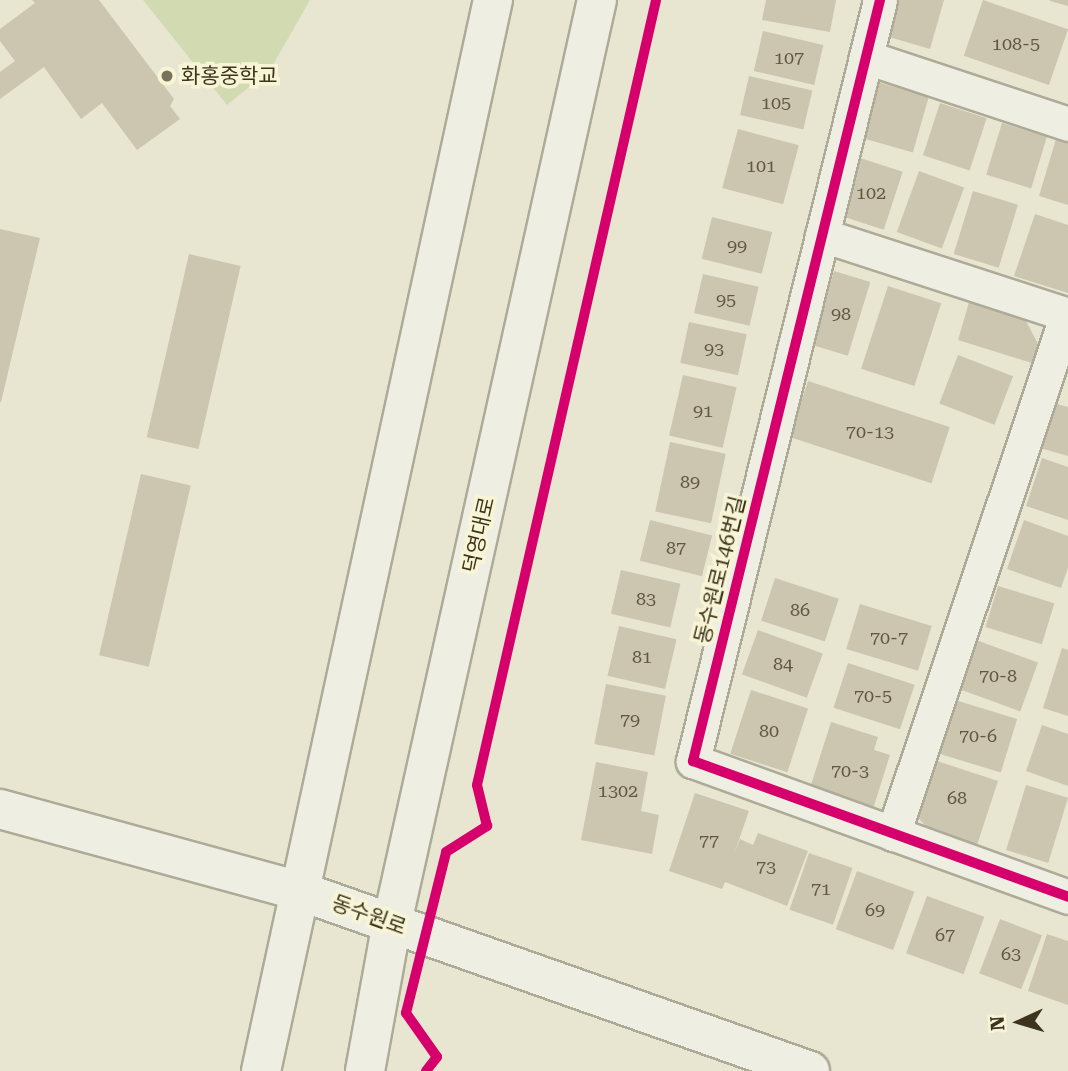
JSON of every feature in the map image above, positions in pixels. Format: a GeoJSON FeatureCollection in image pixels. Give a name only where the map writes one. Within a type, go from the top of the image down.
{"type":"FeatureCollection","features":[{"type":"Feature","properties":{"kind":"main road"},"geometry":{"type":"LineString","coordinates":[[261,1071],[297,890],[493,0]]}},
{"type":"Feature","properties":{"kind":"main road","name":"덕영대로"},"geometry":{"type":"LineString","coordinates":[[365,1071],[392,923],[597,0]]}},
{"type":"Feature","properties":{"kind":"main road","name":"동수원로"},"geometry":{"type":"LineString","coordinates":[[0,809],[297,890],[810,1071]]}},
{"type":"Feature","properties":{"kind":"street","name":"동수원로146번길"},"geometry":{"type":"LineString","coordinates":[[880,0],[693,761],[893,834],[1066,890]]}},
{"type":"Feature","properties":{"kind":"street"},"geometry":{"type":"LineString","coordinates":[[866,57],[1068,124]]}},
{"type":"Feature","properties":{"kind":"street"},"geometry":{"type":"LineString","coordinates":[[821,236],[1068,314],[893,834]]}},
{"type":"Feature","properties":{"kind":"green space"},"geometry":{"type":"Polygon","coordinates":[[[143,0],[310,0],[270,70],[227,105],[143,0]]]}},
{"type":"Feature","properties":{"kind":"building"},"geometry":{"type":"Polygon","coordinates":[[[32,0],[99,0],[174,99],[170,106],[180,119],[137,150],[102,103],[81,119],[44,67],[0,99],[0,72],[15,61],[0,41],[0,29],[35,3],[32,0]]]}},
{"type":"Feature","properties":{"kind":"building"},"geometry":{"type":"Polygon","coordinates":[[[766,0],[836,0],[830,32],[762,20],[766,0]]]}},
{"type":"Feature","properties":{"kind":"building"},"geometry":{"type":"Polygon","coordinates":[[[889,0],[944,0],[930,49],[879,34],[889,0]]]}},
{"type":"Feature","properties":{"kind":"building"},"geometry":{"type":"Polygon","coordinates":[[[983,0],[1068,29],[1049,85],[964,56],[983,0]]]}},
{"type":"Feature","properties":{"kind":"building"},"geometry":{"type":"Polygon","coordinates":[[[1068,0],[1068,6],[1050,1],[1068,0]]]}},
{"type":"Feature","properties":{"kind":"building"},"geometry":{"type":"Polygon","coordinates":[[[763,31],[823,45],[814,85],[754,71],[763,31]]]}},
{"type":"Feature","properties":{"kind":"building"},"geometry":{"type":"Polygon","coordinates":[[[749,76],[812,91],[803,130],[740,115],[749,76]]]}},
{"type":"Feature","properties":{"kind":"building"},"geometry":{"type":"Polygon","coordinates":[[[874,81],[929,97],[913,152],[858,137],[874,81]]]}},
{"type":"Feature","properties":{"kind":"building"},"geometry":{"type":"Polygon","coordinates":[[[940,103],[987,118],[970,170],[923,155],[940,103]]]}},
{"type":"Feature","properties":{"kind":"building"},"geometry":{"type":"Polygon","coordinates":[[[1002,123],[1047,137],[1031,188],[986,175],[1002,123]]]}},
{"type":"Feature","properties":{"kind":"building"},"geometry":{"type":"Polygon","coordinates":[[[738,129],[799,145],[783,204],[722,188],[738,129]]]}},
{"type":"Feature","properties":{"kind":"building"},"geometry":{"type":"Polygon","coordinates":[[[1056,139],[1068,143],[1068,205],[1039,196],[1056,139]]]}},
{"type":"Feature","properties":{"kind":"building"},"geometry":{"type":"Polygon","coordinates":[[[857,157],[903,172],[884,230],[838,215],[857,157]]]}},
{"type":"Feature","properties":{"kind":"building"},"geometry":{"type":"Polygon","coordinates":[[[919,171],[964,187],[942,248],[897,232],[919,171]]]}},
{"type":"Feature","properties":{"kind":"building"},"geometry":{"type":"Polygon","coordinates":[[[973,191],[1018,205],[999,268],[954,254],[973,191]]]}},
{"type":"Feature","properties":{"kind":"building"},"geometry":{"type":"Polygon","coordinates":[[[1035,214],[1068,225],[1068,293],[1014,276],[1035,214]]]}},
{"type":"Feature","properties":{"kind":"building"},"geometry":{"type":"Polygon","coordinates":[[[712,217],[772,232],[762,274],[702,259],[712,217]]]}},
{"type":"Feature","properties":{"kind":"building"},"geometry":{"type":"Polygon","coordinates":[[[0,229],[40,238],[1,402],[0,402],[0,229]]]}},
{"type":"Feature","properties":{"kind":"building"},"geometry":{"type":"Polygon","coordinates":[[[189,254],[241,266],[198,449],[147,437],[189,254]]]}},
{"type":"Feature","properties":{"kind":"building"},"geometry":{"type":"Polygon","coordinates":[[[834,271],[870,282],[848,356],[811,345],[834,271]]]}},
{"type":"Feature","properties":{"kind":"building"},"geometry":{"type":"Polygon","coordinates":[[[703,274],[759,287],[750,326],[694,313],[703,274]]]}},
{"type":"Feature","properties":{"kind":"building"},"geometry":{"type":"Polygon","coordinates":[[[888,286],[941,303],[914,386],[861,369],[888,286]]]}},
{"type":"Feature","properties":{"kind":"building"},"geometry":{"type":"Polygon","coordinates":[[[969,302],[1025,319],[1038,344],[1032,363],[958,340],[969,302]]]}},
{"type":"Feature","properties":{"kind":"building"},"geometry":{"type":"Polygon","coordinates":[[[689,322],[747,334],[738,375],[680,363],[689,322]]]}},
{"type":"Feature","properties":{"kind":"building"},"geometry":{"type":"Polygon","coordinates":[[[958,355],[1013,376],[994,425],[939,404],[958,355]]]}},
{"type":"Feature","properties":{"kind":"building"},"geometry":{"type":"Polygon","coordinates":[[[683,375],[737,387],[723,448],[669,435],[683,375]]]}},
{"type":"Feature","properties":{"kind":"building"},"geometry":{"type":"Polygon","coordinates":[[[808,381],[950,427],[931,483],[790,437],[808,381]]]}},
{"type":"Feature","properties":{"kind":"building"},"geometry":{"type":"Polygon","coordinates":[[[1053,403],[1068,407],[1068,456],[1040,448],[1053,403]]]}},
{"type":"Feature","properties":{"kind":"building"},"geometry":{"type":"Polygon","coordinates":[[[670,442],[726,454],[711,523],[655,511],[670,442]]]}},
{"type":"Feature","properties":{"kind":"building"},"geometry":{"type":"Polygon","coordinates":[[[1042,458],[1068,467],[1068,520],[1026,506],[1042,458]]]}},
{"type":"Feature","properties":{"kind":"building"},"geometry":{"type":"Polygon","coordinates":[[[141,474],[191,485],[149,667],[99,655],[141,474]]]}},
{"type":"Feature","properties":{"kind":"building"},"geometry":{"type":"Polygon","coordinates":[[[650,520],[712,535],[702,576],[640,561],[650,520]]]}},
{"type":"Feature","properties":{"kind":"building"},"geometry":{"type":"Polygon","coordinates":[[[1024,520],[1068,536],[1068,568],[1061,588],[1007,569],[1024,520]]]}},
{"type":"Feature","properties":{"kind":"building"},"geometry":{"type":"Polygon","coordinates":[[[621,570],[680,584],[670,628],[611,614],[621,570]]]}},
{"type":"Feature","properties":{"kind":"building"},"geometry":{"type":"Polygon","coordinates":[[[775,578],[839,599],[825,642],[761,621],[775,578]]]}},
{"type":"Feature","properties":{"kind":"building"},"geometry":{"type":"Polygon","coordinates":[[[998,586],[1054,603],[1042,644],[985,627],[998,586]]]}},
{"type":"Feature","properties":{"kind":"building"},"geometry":{"type":"Polygon","coordinates":[[[860,604],[932,626],[918,671],[846,649],[860,604]]]}},
{"type":"Feature","properties":{"kind":"building"},"geometry":{"type":"Polygon","coordinates":[[[619,626],[676,639],[665,689],[608,676],[619,626]]]}},
{"type":"Feature","properties":{"kind":"building"},"geometry":{"type":"Polygon","coordinates":[[[758,630],[823,654],[807,698],[742,674],[758,630]]]}},
{"type":"Feature","properties":{"kind":"building"},"geometry":{"type":"Polygon","coordinates":[[[976,640],[1038,663],[1020,711],[958,689],[976,640]]]}},
{"type":"Feature","properties":{"kind":"building"},"geometry":{"type":"Polygon","coordinates":[[[1062,648],[1068,650],[1068,716],[1043,708],[1062,648]]]}},
{"type":"Feature","properties":{"kind":"building"},"geometry":{"type":"Polygon","coordinates":[[[848,663],[915,685],[900,729],[833,708],[848,663]]]}},
{"type":"Feature","properties":{"kind":"building"},"geometry":{"type":"Polygon","coordinates":[[[606,684],[666,696],[654,756],[594,744],[606,684]]]}},
{"type":"Feature","properties":{"kind":"building"},"geometry":{"type":"Polygon","coordinates":[[[751,690],[808,709],[787,772],[730,754],[751,690]]]}},
{"type":"Feature","properties":{"kind":"building"},"geometry":{"type":"Polygon","coordinates":[[[955,700],[1017,719],[1001,773],[939,754],[955,700]]]}},
{"type":"Feature","properties":{"kind":"building"},"geometry":{"type":"Polygon","coordinates":[[[831,722],[878,737],[874,750],[890,755],[873,809],[810,788],[831,722]]]}},
{"type":"Feature","properties":{"kind":"building"},"geometry":{"type":"Polygon","coordinates":[[[1042,725],[1068,734],[1068,786],[1026,771],[1042,725]]]}},
{"type":"Feature","properties":{"kind":"building"},"geometry":{"type":"Polygon","coordinates":[[[934,760],[998,781],[977,845],[927,828],[916,815],[934,760]]]}},
{"type":"Feature","properties":{"kind":"building"},"geometry":{"type":"Polygon","coordinates":[[[596,762],[648,772],[641,811],[659,815],[652,854],[581,840],[596,762]]]}},
{"type":"Feature","properties":{"kind":"building"},"geometry":{"type":"Polygon","coordinates":[[[1026,785],[1068,798],[1048,863],[1006,850],[1026,785]]]}},
{"type":"Feature","properties":{"kind":"building"},"geometry":{"type":"Polygon","coordinates":[[[695,793],[749,811],[734,854],[740,839],[753,845],[758,833],[808,851],[787,906],[725,882],[722,889],[669,871],[695,793]]]}},
{"type":"Feature","properties":{"kind":"building"},"geometry":{"type":"Polygon","coordinates":[[[809,853],[852,868],[833,925],[789,910],[809,853]]]}},
{"type":"Feature","properties":{"kind":"building"},"geometry":{"type":"Polygon","coordinates":[[[857,871],[914,892],[893,950],[836,929],[857,871]]]}},
{"type":"Feature","properties":{"kind":"building"},"geometry":{"type":"Polygon","coordinates":[[[927,896],[984,917],[963,974],[906,953],[927,896]]]}},
{"type":"Feature","properties":{"kind":"building"},"geometry":{"type":"Polygon","coordinates":[[[1000,919],[1042,935],[1021,989],[979,973],[1000,919]]]}},
{"type":"Feature","properties":{"kind":"building"},"geometry":{"type":"Polygon","coordinates":[[[1047,934],[1068,941],[1068,1005],[1028,991],[1047,934]]]}},
{"type":"Feature","properties":{"kind":"cycle path"},"geometry":{"type":"LineString","coordinates":[[426,1071],[437,1057],[406,1013],[446,852],[487,826],[477,785],[656,0]]}},
{"type":"Feature","properties":{"kind":"cycle path"},"geometry":{"type":"LineString","coordinates":[[880,0],[693,761],[1068,897]]}},
{"type":"Feature","properties":{"kind":"place","name":"화홍중학교"},"geometry":{"type":"Point","coordinates":[167,76]}}]}
